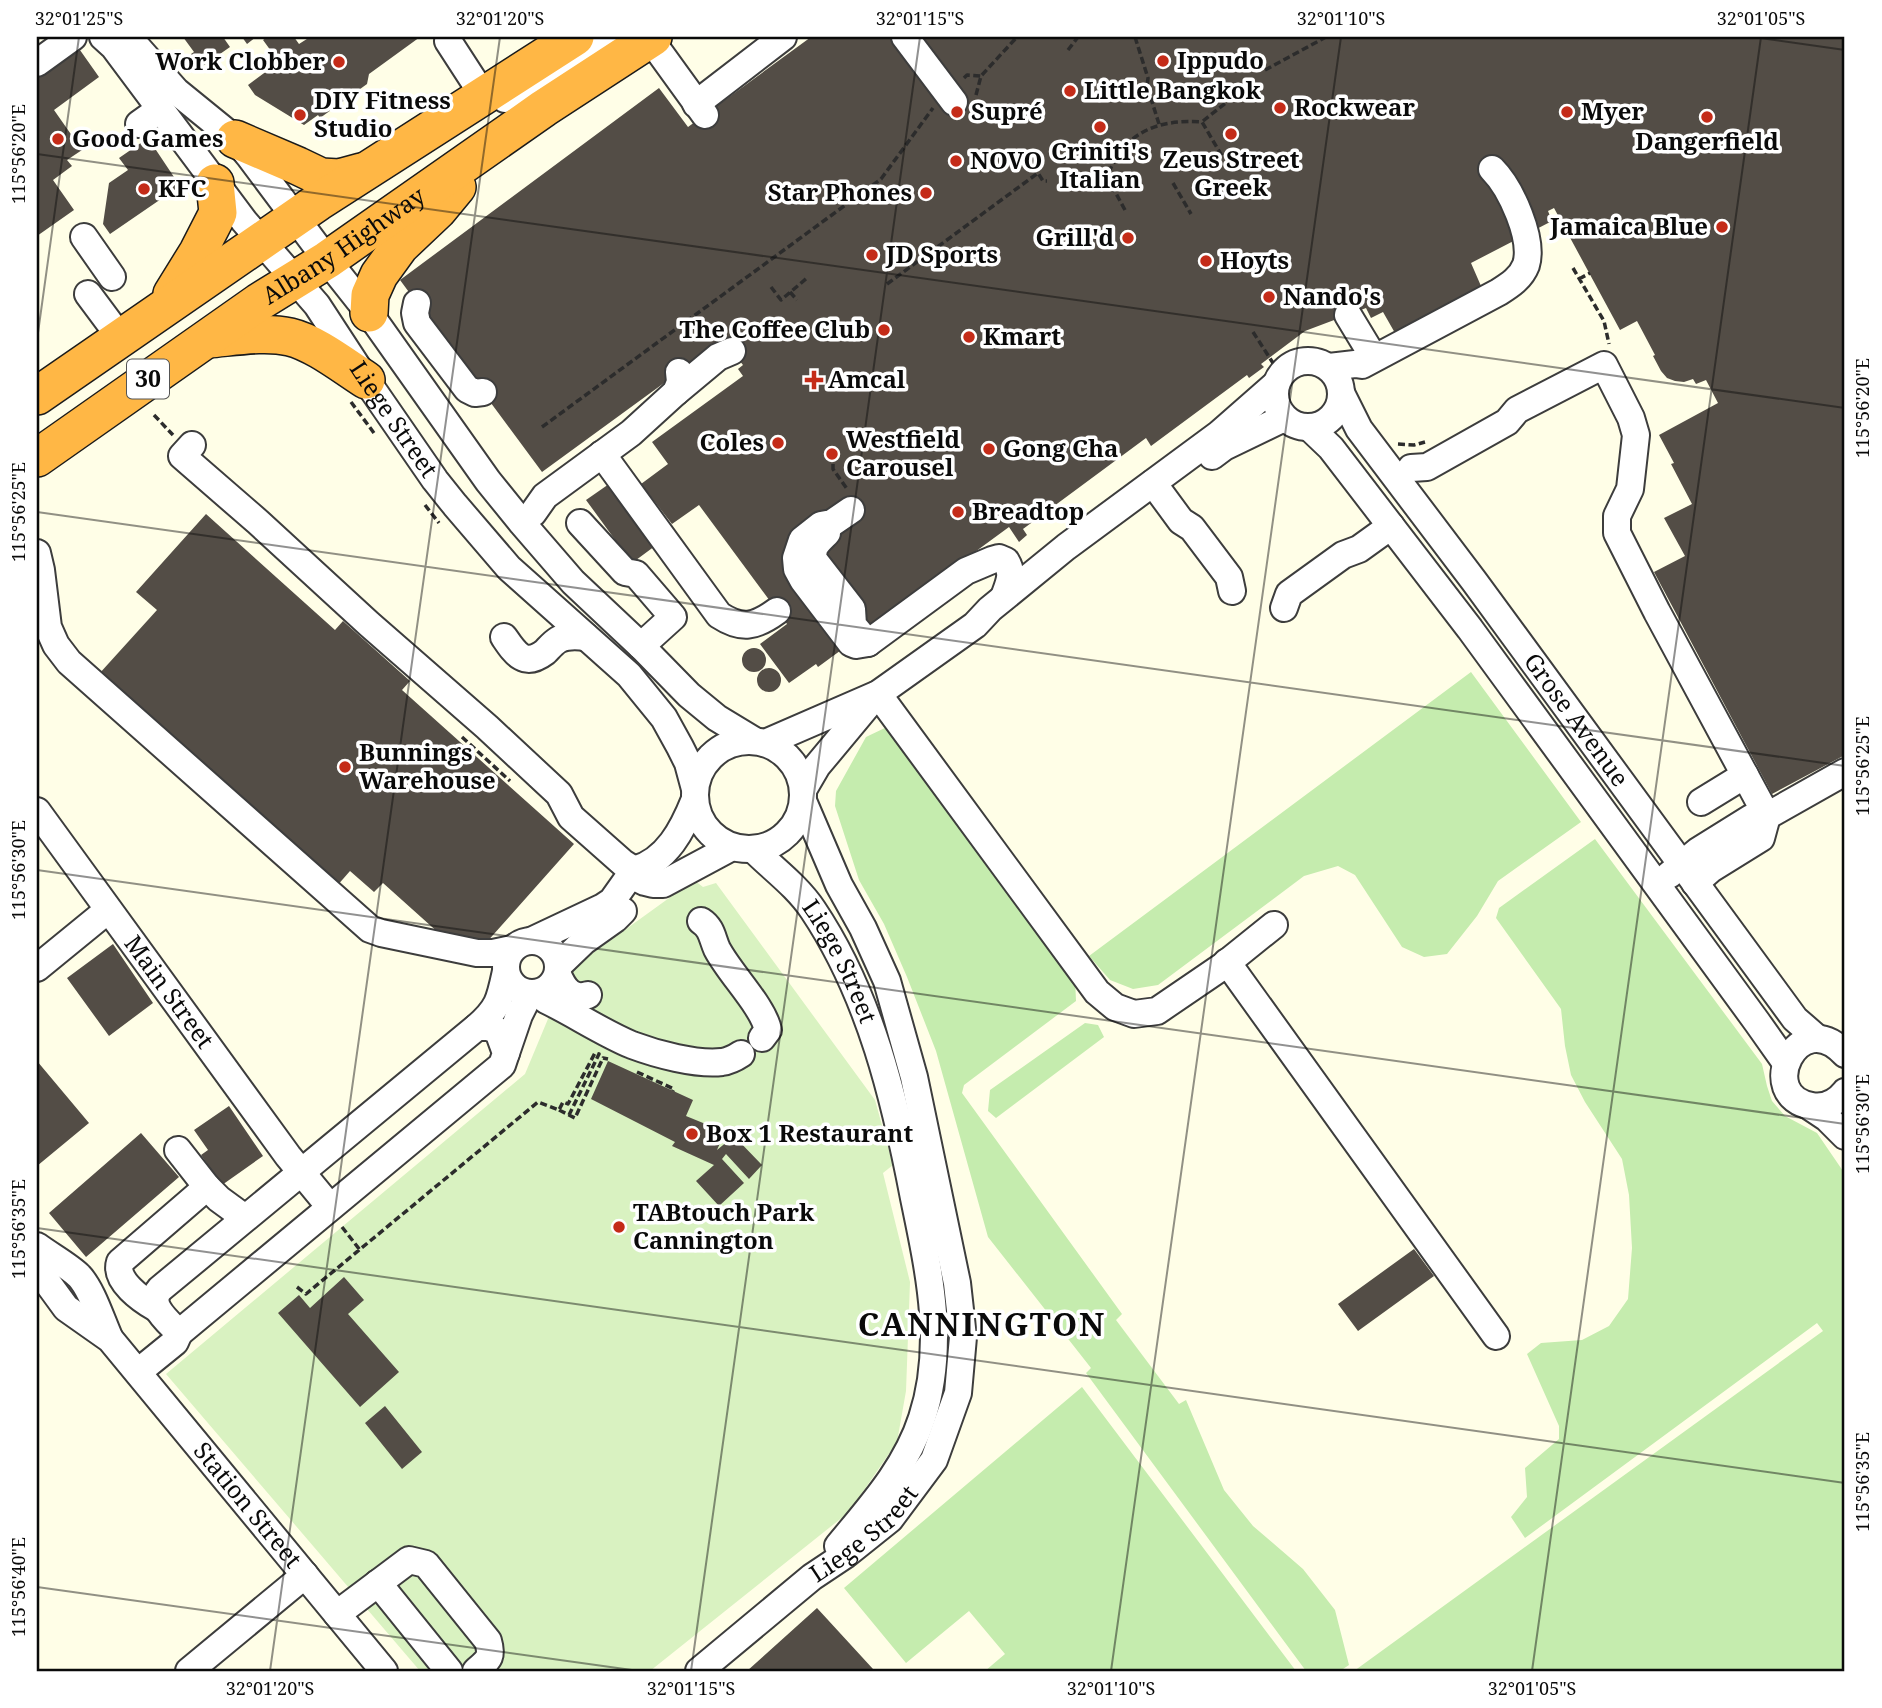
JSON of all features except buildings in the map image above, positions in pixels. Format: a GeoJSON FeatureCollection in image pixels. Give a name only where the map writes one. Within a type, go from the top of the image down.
{"type":"FeatureCollection","features":[{"type":"Feature","properties":{"kind":"highway","name":"Albany Highway"},"geometry":{"type":"LineString","coordinates":[[37,457],[273,292],[327,260],[493,144],[652,38]]}},
{"type":"Feature","properties":{"kind":"highway","name":"Albany Highway"},"geometry":{"type":"LineString","coordinates":[[37,396],[295,218],[483,95],[595,41]]}},
{"type":"Feature","properties":{"kind":"highway"},"geometry":{"type":"LineString","coordinates":[[235,139],[321,177],[339,178],[365,171]]}},
{"type":"Feature","properties":{"kind":"highway"},"geometry":{"type":"LineString","coordinates":[[369,313],[370,295],[379,275],[400,246],[438,210],[493,144]]}},
{"type":"Feature","properties":{"kind":"highway"},"geometry":{"type":"LineString","coordinates":[[165,307],[218,213],[215,183]]}},
{"type":"Feature","properties":{"kind":"highway"},"geometry":{"type":"LineString","coordinates":[[204,340],[258,335],[290,337],[309,344],[366,380]]}},
{"type":"Feature","properties":{"kind":"street"},"geometry":{"type":"LineString","coordinates":[[37,63],[73,37]]}},
{"type":"Feature","properties":{"kind":"street","name":"Liege Street"},"geometry":{"type":"LineString","coordinates":[[103,37],[114,47],[150,117],[215,183],[317,305],[366,380],[455,505],[509,568],[628,675],[664,718],[688,764],[695,794]]}},
{"type":"Feature","properties":{"kind":"street","name":"Liege Street"},"geometry":{"type":"LineString","coordinates":[[128,37],[176,91],[235,139],[250,157],[369,313],[488,481],[527,518],[573,582],[689,695],[717,718],[760,742]]}},
{"type":"Feature","properties":{"kind":"street"},"geometry":{"type":"LineString","coordinates":[[652,38],[700,109],[783,37]]}},
{"type":"Feature","properties":{"kind":"street"},"geometry":{"type":"LineString","coordinates":[[905,37],[959,98]]}},
{"type":"Feature","properties":{"kind":"street"},"geometry":{"type":"LineString","coordinates":[[448,41],[483,95]]}},
{"type":"Feature","properties":{"kind":"street"},"geometry":{"type":"LineString","coordinates":[[447,119],[481,111],[569,68],[595,41]]}},
{"type":"Feature","properties":{"kind":"street"},"geometry":{"type":"LineString","coordinates":[[1338,384],[1355,363],[1368,361],[1398,346],[1516,281],[1525,265],[1528,247],[1524,235]]}},
{"type":"Feature","properties":{"kind":"street"},"geometry":{"type":"LineString","coordinates":[[84,237],[112,277]]}},
{"type":"Feature","properties":{"kind":"street"},"geometry":{"type":"LineString","coordinates":[[88,294],[120,337]]}},
{"type":"Feature","properties":{"kind":"street"},"geometry":{"type":"LineString","coordinates":[[416,303],[417,323],[467,389],[475,393],[483,392]]}},
{"type":"Feature","properties":{"kind":"street"},"geometry":{"type":"LineString","coordinates":[[1348,315],[1368,361]]}},
{"type":"Feature","properties":{"kind":"street"},"geometry":{"type":"LineString","coordinates":[[527,518],[551,506],[610,466],[621,454],[631,433],[677,382],[693,376],[720,352]]}},
{"type":"Feature","properties":{"kind":"street"},"geometry":{"type":"LineString","coordinates":[[975,625],[996,619],[1157,490],[1219,434],[1275,374],[1305,360],[1318,362],[1338,384],[1339,407],[1332,418],[1322,425],[1310,428],[1292,424],[1284,418],[1277,408],[1275,374]]}},
{"type":"Feature","properties":{"kind":"street"},"geometry":{"type":"LineString","coordinates":[[1368,497],[1404,473],[1420,456],[1432,449],[1502,411],[1517,410],[1604,365],[1631,418],[1636,435],[1630,489],[1616,516],[1617,533],[1767,816]]}},
{"type":"Feature","properties":{"kind":"street","name":"Grose Avenue"},"geometry":{"type":"LineString","coordinates":[[1338,384],[1359,429],[1404,473],[1474,581],[1795,1019],[1836,1045]]}},
{"type":"Feature","properties":{"kind":"street"},"geometry":{"type":"LineString","coordinates":[[488,481],[514,492],[536,489],[628,421],[634,415],[634,404]]}},
{"type":"Feature","properties":{"kind":"street"},"geometry":{"type":"LineString","coordinates":[[138,1373],[174,1342],[178,1333],[502,1065],[519,1016],[534,993],[550,986],[558,969],[591,936],[615,919],[643,877],[643,867],[664,854],[687,820],[701,768],[715,752],[734,743],[760,742],[796,731],[878,694],[975,625],[990,608],[1049,561],[1157,490],[1187,475],[1224,447],[1284,418]]}},
{"type":"Feature","properties":{"kind":"street","name":"Grose Avenue"},"geometry":{"type":"LineString","coordinates":[[1310,428],[1332,449],[1470,629],[1786,1063]]}},
{"type":"Feature","properties":{"kind":"street"},"geometry":{"type":"LineString","coordinates":[[183,440],[182,456],[224,485],[491,723],[559,794],[571,817],[643,877],[663,884],[713,855],[774,844],[796,821],[803,796],[825,755],[878,694]]}},
{"type":"Feature","properties":{"kind":"street"},"geometry":{"type":"LineString","coordinates":[[610,466],[719,615],[733,624],[748,625],[762,622],[777,611]]}},
{"type":"Feature","properties":{"kind":"street"},"geometry":{"type":"LineString","coordinates":[[1157,490],[1181,521]]}},
{"type":"Feature","properties":{"kind":"street"},"geometry":{"type":"LineString","coordinates":[[841,517],[814,545],[812,553],[814,560],[852,608],[858,637],[803,580],[797,569],[796,558],[802,540],[821,525],[841,517]]}},
{"type":"Feature","properties":{"kind":"street"},"geometry":{"type":"LineString","coordinates":[[580,523],[625,572],[636,574],[673,617],[641,646]]}},
{"type":"Feature","properties":{"kind":"street"},"geometry":{"type":"LineString","coordinates":[[1359,549],[1391,526]]}},
{"type":"Feature","properties":{"kind":"street"},"geometry":{"type":"LineString","coordinates":[[858,637],[966,571],[996,544],[1003,545],[1024,558],[1049,561]]}},
{"type":"Feature","properties":{"kind":"street"},"geometry":{"type":"LineString","coordinates":[[37,553],[48,626],[56,645],[69,662],[370,929],[477,953],[517,954],[541,942],[553,951],[557,958],[562,985],[571,995],[588,995]]}},
{"type":"Feature","properties":{"kind":"street"},"geometry":{"type":"LineString","coordinates":[[988,554],[1006,561],[1010,568],[1012,575],[1004,597]]}},
{"type":"Feature","properties":{"kind":"street"},"geometry":{"type":"LineString","coordinates":[[543,598],[547,621],[532,640],[524,643],[504,637],[516,654],[534,658],[545,652],[556,640],[586,637]]}},
{"type":"Feature","properties":{"kind":"street"},"geometry":{"type":"LineString","coordinates":[[878,694],[1097,992],[1115,1007],[1134,1014],[1157,1011],[1274,925]]}},
{"type":"Feature","properties":{"kind":"street"},"geometry":{"type":"LineString","coordinates":[[760,742],[784,753],[791,761],[798,772],[803,796]]}},
{"type":"Feature","properties":{"kind":"street"},"geometry":{"type":"LineString","coordinates":[[1656,884],[1689,874],[1698,851],[1751,818],[1767,816],[1845,772]]}},
{"type":"Feature","properties":{"kind":"street"},"geometry":{"type":"LineString","coordinates":[[1700,802],[1745,775]]}},
{"type":"Feature","properties":{"kind":"street"},"geometry":{"type":"LineString","coordinates":[[695,794],[696,810],[706,829],[714,836],[743,848]]}},
{"type":"Feature","properties":{"kind":"street","name":"Liege Street"},"geometry":{"type":"LineString","coordinates":[[803,796],[839,885],[863,928],[887,981],[914,1077],[957,1283],[963,1337],[957,1393],[934,1460],[890,1519],[812,1577]]}},
{"type":"Feature","properties":{"kind":"street","name":"Main Street"},"geometry":{"type":"LineString","coordinates":[[37,811],[288,1156],[330,1207]]}},
{"type":"Feature","properties":{"kind":"street","name":"Liege Street"},"geometry":{"type":"LineString","coordinates":[[743,848],[785,878],[812,908],[840,957],[865,1013],[887,1076],[903,1142],[930,1279],[935,1331],[931,1382],[922,1419],[907,1455],[874,1503],[812,1577]]}},
{"type":"Feature","properties":{"kind":"street"},"geometry":{"type":"LineString","coordinates":[[156,1307],[155,1294],[160,1289],[493,1013],[517,954],[603,907],[643,877]]}},
{"type":"Feature","properties":{"kind":"street"},"geometry":{"type":"LineString","coordinates":[[37,968],[108,910]]}},
{"type":"Feature","properties":{"kind":"street"},"geometry":{"type":"LineString","coordinates":[[517,954],[512,984],[523,992],[534,993],[618,1043],[690,1060],[720,1063],[752,1046],[768,1030],[766,1019],[740,997],[714,960],[709,926],[701,921]]}},
{"type":"Feature","properties":{"kind":"street"},"geometry":{"type":"LineString","coordinates":[[1227,962],[1496,1336]]}},
{"type":"Feature","properties":{"kind":"street"},"geometry":{"type":"LineString","coordinates":[[477,1027],[489,1027],[498,1031],[506,1053]]}},
{"type":"Feature","properties":{"kind":"street"},"geometry":{"type":"LineString","coordinates":[[1836,1045],[1807,1041],[1798,1046],[1786,1063],[1785,1081],[1794,1097],[1827,1118],[1845,1136]]}},
{"type":"Feature","properties":{"kind":"street"},"geometry":{"type":"LineString","coordinates":[[1810,1106],[1832,1104],[1845,1091]]}},
{"type":"Feature","properties":{"kind":"street"},"geometry":{"type":"LineString","coordinates":[[178,1150],[219,1199],[245,1217]]}},
{"type":"Feature","properties":{"kind":"street"},"geometry":{"type":"LineString","coordinates":[[178,1333],[156,1307],[138,1298],[118,1268],[120,1262],[207,1187]]}},
{"type":"Feature","properties":{"kind":"street","name":"Station Street"},"geometry":{"type":"LineString","coordinates":[[37,1246],[81,1278],[110,1339],[384,1671]]}},
{"type":"Feature","properties":{"kind":"street","name":"Station Street"},"geometry":{"type":"LineString","coordinates":[[37,1262],[47,1282],[66,1308],[110,1339]]}},
{"type":"Feature","properties":{"kind":"street"},"geometry":{"type":"LineString","coordinates":[[337,1614],[409,1560],[426,1564],[488,1641],[491,1652],[488,1661],[476,1671]]}},
{"type":"Feature","properties":{"kind":"street"},"geometry":{"type":"LineString","coordinates":[[189,1671],[305,1575]]}},
{"type":"Feature","properties":{"kind":"street"},"geometry":{"type":"LineString","coordinates":[[699,1671],[812,1577]]}},
{"type":"Feature","properties":{"kind":"street"},"geometry":{"type":"LineString","coordinates":[[378,1583],[449,1671]]}},
{"type":"Feature","properties":{"kind":"path"},"geometry":{"type":"LineString","coordinates":[[542,427],[881,179],[937,102],[959,98],[1016,37]]}},
{"type":"Feature","properties":{"kind":"path"},"geometry":{"type":"LineString","coordinates":[[1068,50],[1078,37]]}},
{"type":"Feature","properties":{"kind":"path"},"geometry":{"type":"LineString","coordinates":[[1135,37],[1158,124]]}},
{"type":"Feature","properties":{"kind":"path"},"geometry":{"type":"LineString","coordinates":[[1265,70],[1326,37]]}},
{"type":"Feature","properties":{"kind":"path"},"geometry":{"type":"LineString","coordinates":[[1125,210],[1108,177],[1113,162],[1124,148],[1137,136],[1158,124],[1202,121],[1242,90]]}},
{"type":"Feature","properties":{"kind":"path"},"geometry":{"type":"LineString","coordinates":[[1202,121],[1222,156]]}},
{"type":"Feature","properties":{"kind":"path"},"geometry":{"type":"LineString","coordinates":[[887,284],[1038,173],[1043,181],[1047,181]]}},
{"type":"Feature","properties":{"kind":"path"},"geometry":{"type":"LineString","coordinates":[[1077,179],[1108,177]]}},
{"type":"Feature","properties":{"kind":"path"},"geometry":{"type":"LineString","coordinates":[[1173,183],[1191,214]]}},
{"type":"Feature","properties":{"kind":"path"},"geometry":{"type":"LineString","coordinates":[[1579,278],[1590,273]]}},
{"type":"Feature","properties":{"kind":"path"},"geometry":{"type":"LineString","coordinates":[[771,287],[781,300],[807,278]]}},
{"type":"Feature","properties":{"kind":"path"},"geometry":{"type":"LineString","coordinates":[[790,292],[797,300]]}},
{"type":"Feature","properties":{"kind":"path"},"geometry":{"type":"LineString","coordinates":[[1253,332],[1275,374]]}},
{"type":"Feature","properties":{"kind":"path"},"geometry":{"type":"LineString","coordinates":[[154,415],[183,440]]}},
{"type":"Feature","properties":{"kind":"path"},"geometry":{"type":"LineString","coordinates":[[1395,443],[1414,445],[1433,439]]}},
{"type":"Feature","properties":{"kind":"path"},"geometry":{"type":"LineString","coordinates":[[297,1287],[306,1294],[538,1102],[575,1118],[603,1058],[618,1043]]}},
{"type":"Feature","properties":{"kind":"path"},"geometry":{"type":"LineString","coordinates":[[558,1111],[563,1102],[568,1104],[595,1053],[598,1054],[569,1115]]}},
{"type":"Feature","properties":{"kind":"path"},"geometry":{"type":"LineString","coordinates":[[633,1070],[674,1089],[673,1091]]}},
{"type":"Feature","properties":{"kind":"path"},"geometry":{"type":"LineString","coordinates":[[330,1207],[360,1250]]}},
{"type":"Feature","properties":{"kind":"green space"},"geometry":{"type":"Polygon","coordinates":[[[1471,672],[1581,822],[1498,881],[1477,916],[1447,954],[1424,957],[1402,947],[1355,875],[1338,866],[1304,876],[1158,985],[1133,989],[1110,980],[1089,956],[1471,672]]]}},
{"type":"Feature","properties":{"kind":"green space"},"geometry":{"type":"Polygon","coordinates":[[[889,726],[1075,978],[1076,1001],[964,1085],[962,1093],[1122,1314],[1116,1320],[1179,1404],[1186,1400],[1224,1490],[1253,1526],[1303,1569],[1335,1610],[1349,1665],[1340,1671],[1306,1671],[1086,1373],[1091,1368],[988,1237],[936,1051],[884,924],[859,880],[835,806],[836,791],[866,737],[889,726]]]}},
{"type":"Feature","properties":{"kind":"green space"},"geometry":{"type":"Polygon","coordinates":[[[1595,839],[1762,1064],[1772,1101],[1785,1116],[1817,1133],[1845,1174],[1845,1671],[1354,1671],[1823,1331],[1817,1323],[1525,1538],[1511,1517],[1527,1497],[1525,1468],[1559,1439],[1559,1426],[1527,1354],[1541,1343],[1582,1340],[1609,1326],[1628,1299],[1632,1248],[1629,1195],[1622,1159],[1571,1075],[1561,1009],[1496,918],[1499,908],[1595,839]]]}},
{"type":"Feature","properties":{"kind":"green space","name":"TABtouch Park Cannington"},"geometry":{"type":"Polygon","coordinates":[[[694,880],[703,887],[716,883],[875,1100],[893,1165],[883,1173],[910,1282],[906,1391],[897,1442],[849,1512],[650,1671],[420,1671],[166,1374],[525,1074],[568,971],[694,880]]]}},
{"type":"Feature","properties":{"kind":"green space"},"geometry":{"type":"Polygon","coordinates":[[[1085,1023],[1098,1025],[1104,1037],[996,1118],[988,1111],[990,1090],[1085,1023]]]}},
{"type":"Feature","properties":{"kind":"green space"},"geometry":{"type":"Polygon","coordinates":[[[1082,1387],[1296,1671],[985,1671],[1005,1654],[969,1611],[906,1663],[844,1588],[1082,1387]]]}},
{"type":"Feature","properties":{"kind":"place","name":"Ippudo"},"geometry":{"type":"Point","coordinates":[1163,61]}},
{"type":"Feature","properties":{"kind":"place","name":"Work Clobber"},"geometry":{"type":"Point","coordinates":[339,62]}},
{"type":"Feature","properties":{"kind":"place","name":"Little Bangkok"},"geometry":{"type":"Point","coordinates":[1070,91]}},
{"type":"Feature","properties":{"kind":"place","name":"Rockwear"},"geometry":{"type":"Point","coordinates":[1280,108]}},
{"type":"Feature","properties":{"kind":"place","name":"Supré"},"geometry":{"type":"Point","coordinates":[957,112]}},
{"type":"Feature","properties":{"kind":"place","name":"Myer"},"geometry":{"type":"Point","coordinates":[1567,112]}},
{"type":"Feature","properties":{"kind":"place","name":"DIY Fitness Studio"},"geometry":{"type":"Point","coordinates":[300,115]}},
{"type":"Feature","properties":{"kind":"place","name":"Dangerfield"},"geometry":{"type":"Point","coordinates":[1707,117]}},
{"type":"Feature","properties":{"kind":"place","name":"Criniti's Italian"},"geometry":{"type":"Point","coordinates":[1100,127]}},
{"type":"Feature","properties":{"kind":"place","name":"Zeus Street Greek"},"geometry":{"type":"Point","coordinates":[1231,134]}},
{"type":"Feature","properties":{"kind":"place","name":"Good Games"},"geometry":{"type":"Point","coordinates":[58,139]}},
{"type":"Feature","properties":{"kind":"place","name":"NOVO"},"geometry":{"type":"Point","coordinates":[956,161]}},
{"type":"Feature","properties":{"kind":"place","name":"KFC"},"geometry":{"type":"Point","coordinates":[144,189]}},
{"type":"Feature","properties":{"kind":"place","name":"Star Phones"},"geometry":{"type":"Point","coordinates":[926,193]}},
{"type":"Feature","properties":{"kind":"place","name":"Jamaica Blue"},"geometry":{"type":"Point","coordinates":[1722,227]}},
{"type":"Feature","properties":{"kind":"place","name":"Grill'd"},"geometry":{"type":"Point","coordinates":[1128,238]}},
{"type":"Feature","properties":{"kind":"place","name":"JD Sports"},"geometry":{"type":"Point","coordinates":[872,255]}},
{"type":"Feature","properties":{"kind":"place","name":"Hoyts"},"geometry":{"type":"Point","coordinates":[1206,261]}},
{"type":"Feature","properties":{"kind":"place","name":"Nando's"},"geometry":{"type":"Point","coordinates":[1269,297]}},
{"type":"Feature","properties":{"kind":"place","name":"The Coffee Club"},"geometry":{"type":"Point","coordinates":[884,330]}},
{"type":"Feature","properties":{"kind":"place","name":"Kmart"},"geometry":{"type":"Point","coordinates":[969,337]}},
{"type":"Feature","properties":{"kind":"place","name":"Amcal"},"geometry":{"type":"Point","coordinates":[814,380]}},
{"type":"Feature","properties":{"kind":"place","name":"Coles"},"geometry":{"type":"Point","coordinates":[778,443]}},
{"type":"Feature","properties":{"kind":"place","name":"Gong Cha"},"geometry":{"type":"Point","coordinates":[989,449]}},
{"type":"Feature","properties":{"kind":"place","name":"Westfield Carousel"},"geometry":{"type":"Point","coordinates":[832,454]}},
{"type":"Feature","properties":{"kind":"place","name":"Breadtop"},"geometry":{"type":"Point","coordinates":[958,512]}},
{"type":"Feature","properties":{"kind":"place","name":"Bunnings Warehouse"},"geometry":{"type":"Point","coordinates":[345,767]}},
{"type":"Feature","properties":{"kind":"place","name":"Box 1 Restaurant"},"geometry":{"type":"Point","coordinates":[692,1134]}},
{"type":"Feature","properties":{"kind":"place","name":"TABtouch Park Cannington"},"geometry":{"type":"Point","coordinates":[619,1227]}},
{"type":"Feature","properties":{"kind":"district","name":"CANNINGTON"},"geometry":{"type":"Point","coordinates":[982,1325]}}]}
